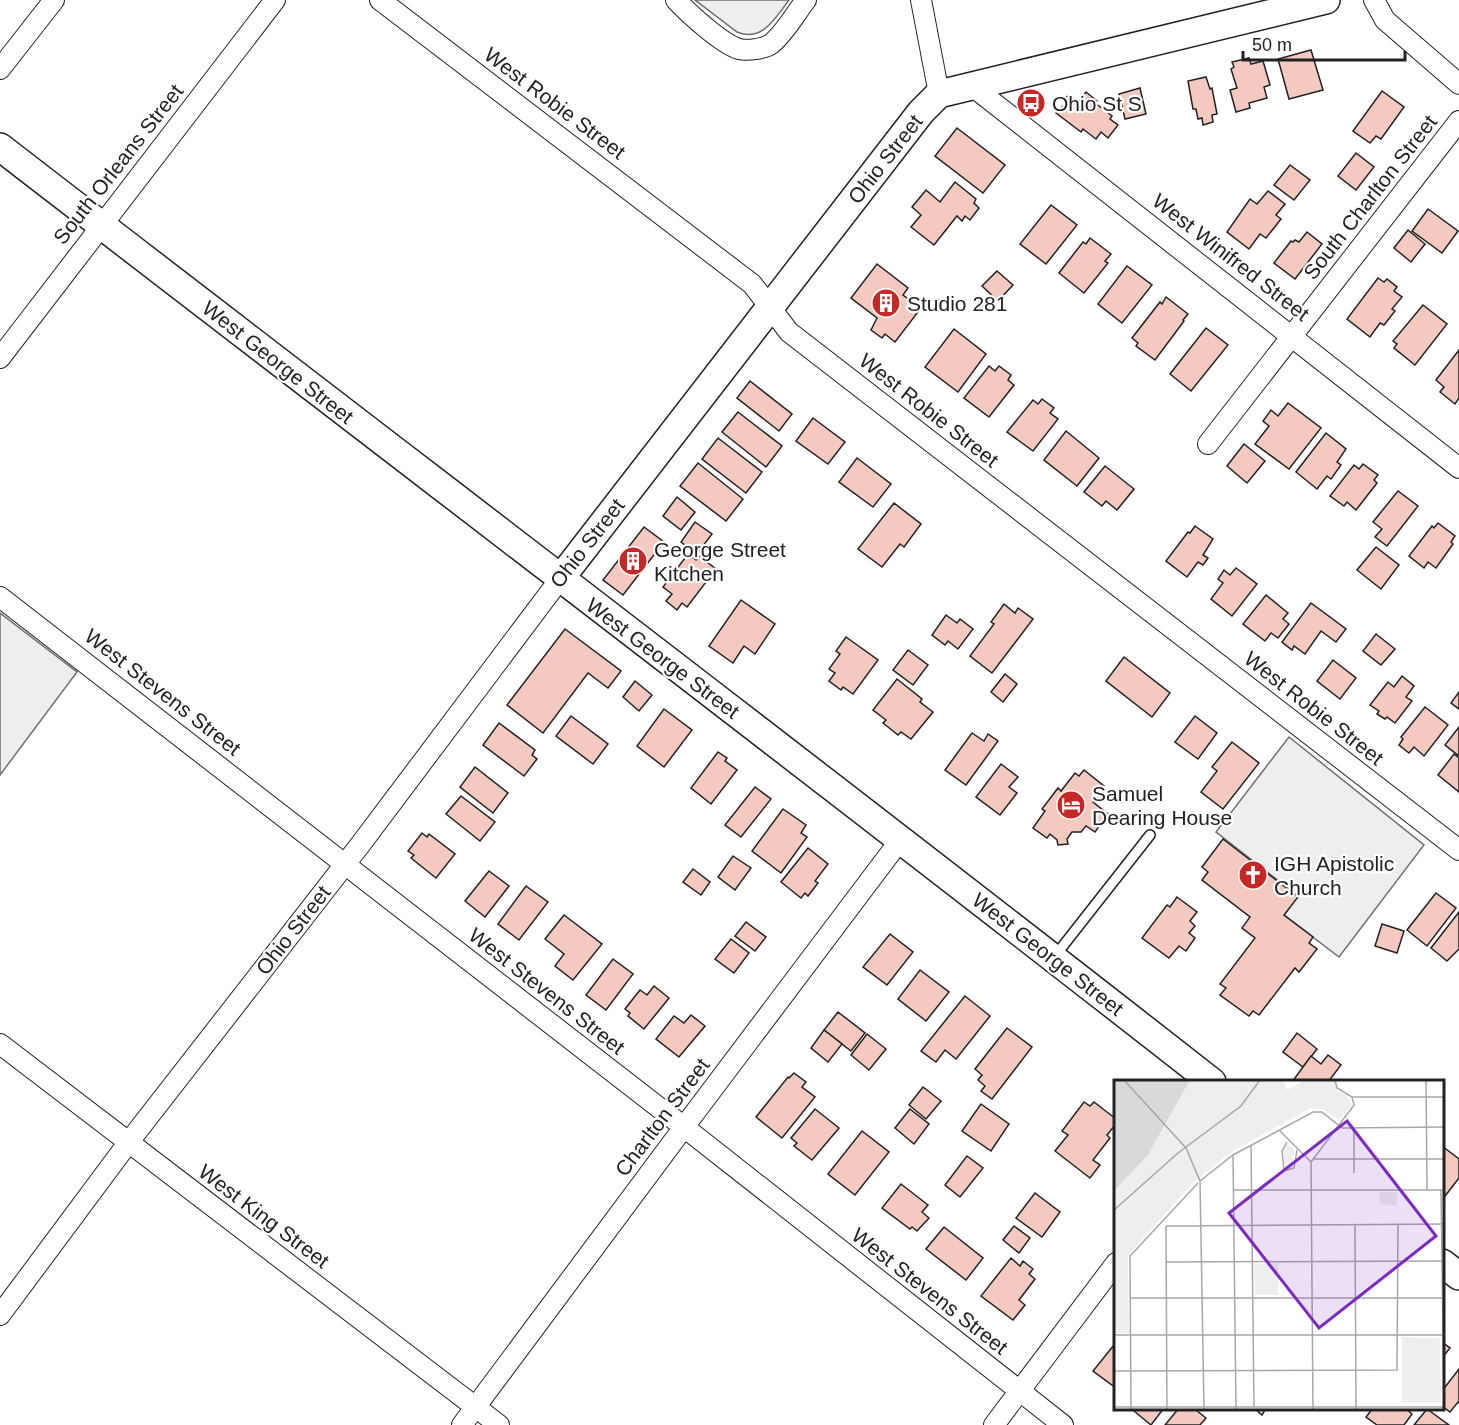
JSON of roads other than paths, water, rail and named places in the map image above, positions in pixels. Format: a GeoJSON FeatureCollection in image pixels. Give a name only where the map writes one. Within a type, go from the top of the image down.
{"type":"FeatureCollection","features":[{"type":"Feature","properties":{"kind":"street"},"geometry":{"type":"LineString","coordinates":[[0,69],[54,0]]}},
{"type":"Feature","properties":{"kind":"street","name":"South Orleans Street"},"geometry":{"type":"LineString","coordinates":[[0,358],[275,0]]}},
{"type":"Feature","properties":{"kind":"street","name":"West Robie Street"},"geometry":{"type":"LineString","coordinates":[[380,0],[752,284],[789,332],[1459,850]]}},
{"type":"Feature","properties":{"kind":"street"},"geometry":{"type":"LineString","coordinates":[[676,0],[691,15],[726,42],[740,49],[769,45],[806,0]]}},
{"type":"Feature","properties":{"kind":"street"},"geometry":{"type":"LineString","coordinates":[[921,0],[939,94],[1326,0]]}},
{"type":"Feature","properties":{"kind":"street"},"geometry":{"type":"LineString","coordinates":[[1374,0],[1385,20],[1459,84]]}},
{"type":"Feature","properties":{"kind":"street","name":"West Winifred Street"},"geometry":{"type":"LineString","coordinates":[[972,86],[1459,468]]}},
{"type":"Feature","properties":{"kind":"street","name":"Ohio Street"},"geometry":{"type":"LineString","coordinates":[[0,1315],[128,1143],[345,863],[560,579],[921,112],[939,94]]}},
{"type":"Feature","properties":{"kind":"street","name":"South Charlton Street"},"geometry":{"type":"LineString","coordinates":[[1208,444],[1459,121]]}},
{"type":"Feature","properties":{"kind":"street","name":"West George Street"},"geometry":{"type":"LineString","coordinates":[[0,147],[901,839],[1209,1080]]}},
{"type":"Feature","properties":{"kind":"street","name":"West Stevens Street"},"geometry":{"type":"LineString","coordinates":[[0,597],[684,1127],[1062,1425]]}},
{"type":"Feature","properties":{"kind":"street","name":"Charlton Street"},"geometry":{"type":"LineString","coordinates":[[462,1425],[901,839]]}},
{"type":"Feature","properties":{"kind":"street","name":"West King Street"},"geometry":{"type":"LineString","coordinates":[[0,1044],[499,1425]]}},
{"type":"Feature","properties":{"kind":"street"},"geometry":{"type":"LineString","coordinates":[[1444,1264],[1459,1276]]}},
{"type":"Feature","properties":{"kind":"street"},"geometry":{"type":"LineString","coordinates":[[994,1425],[1114,1266]]}},
{"type":"Feature","properties":{"kind":"lane"},"geometry":{"type":"LineString","coordinates":[[1054,958],[1150,835]]}},
{"type":"Feature","properties":{"kind":"place","name":"Ohio St S"},"geometry":{"type":"Point","coordinates":[1031,103]}},
{"type":"Feature","properties":{"kind":"place","name":"Studio 281"},"geometry":{"type":"Point","coordinates":[886,303]}},
{"type":"Feature","properties":{"kind":"place","name":"George Street Kitchen"},"geometry":{"type":"Point","coordinates":[633,561]}},
{"type":"Feature","properties":{"kind":"place","name":"Samuel Dearing House"},"geometry":{"type":"Point","coordinates":[1071,805]}},
{"type":"Feature","properties":{"kind":"place","name":"IGH Apistolic Church"},"geometry":{"type":"Point","coordinates":[1253,875]}}]}
